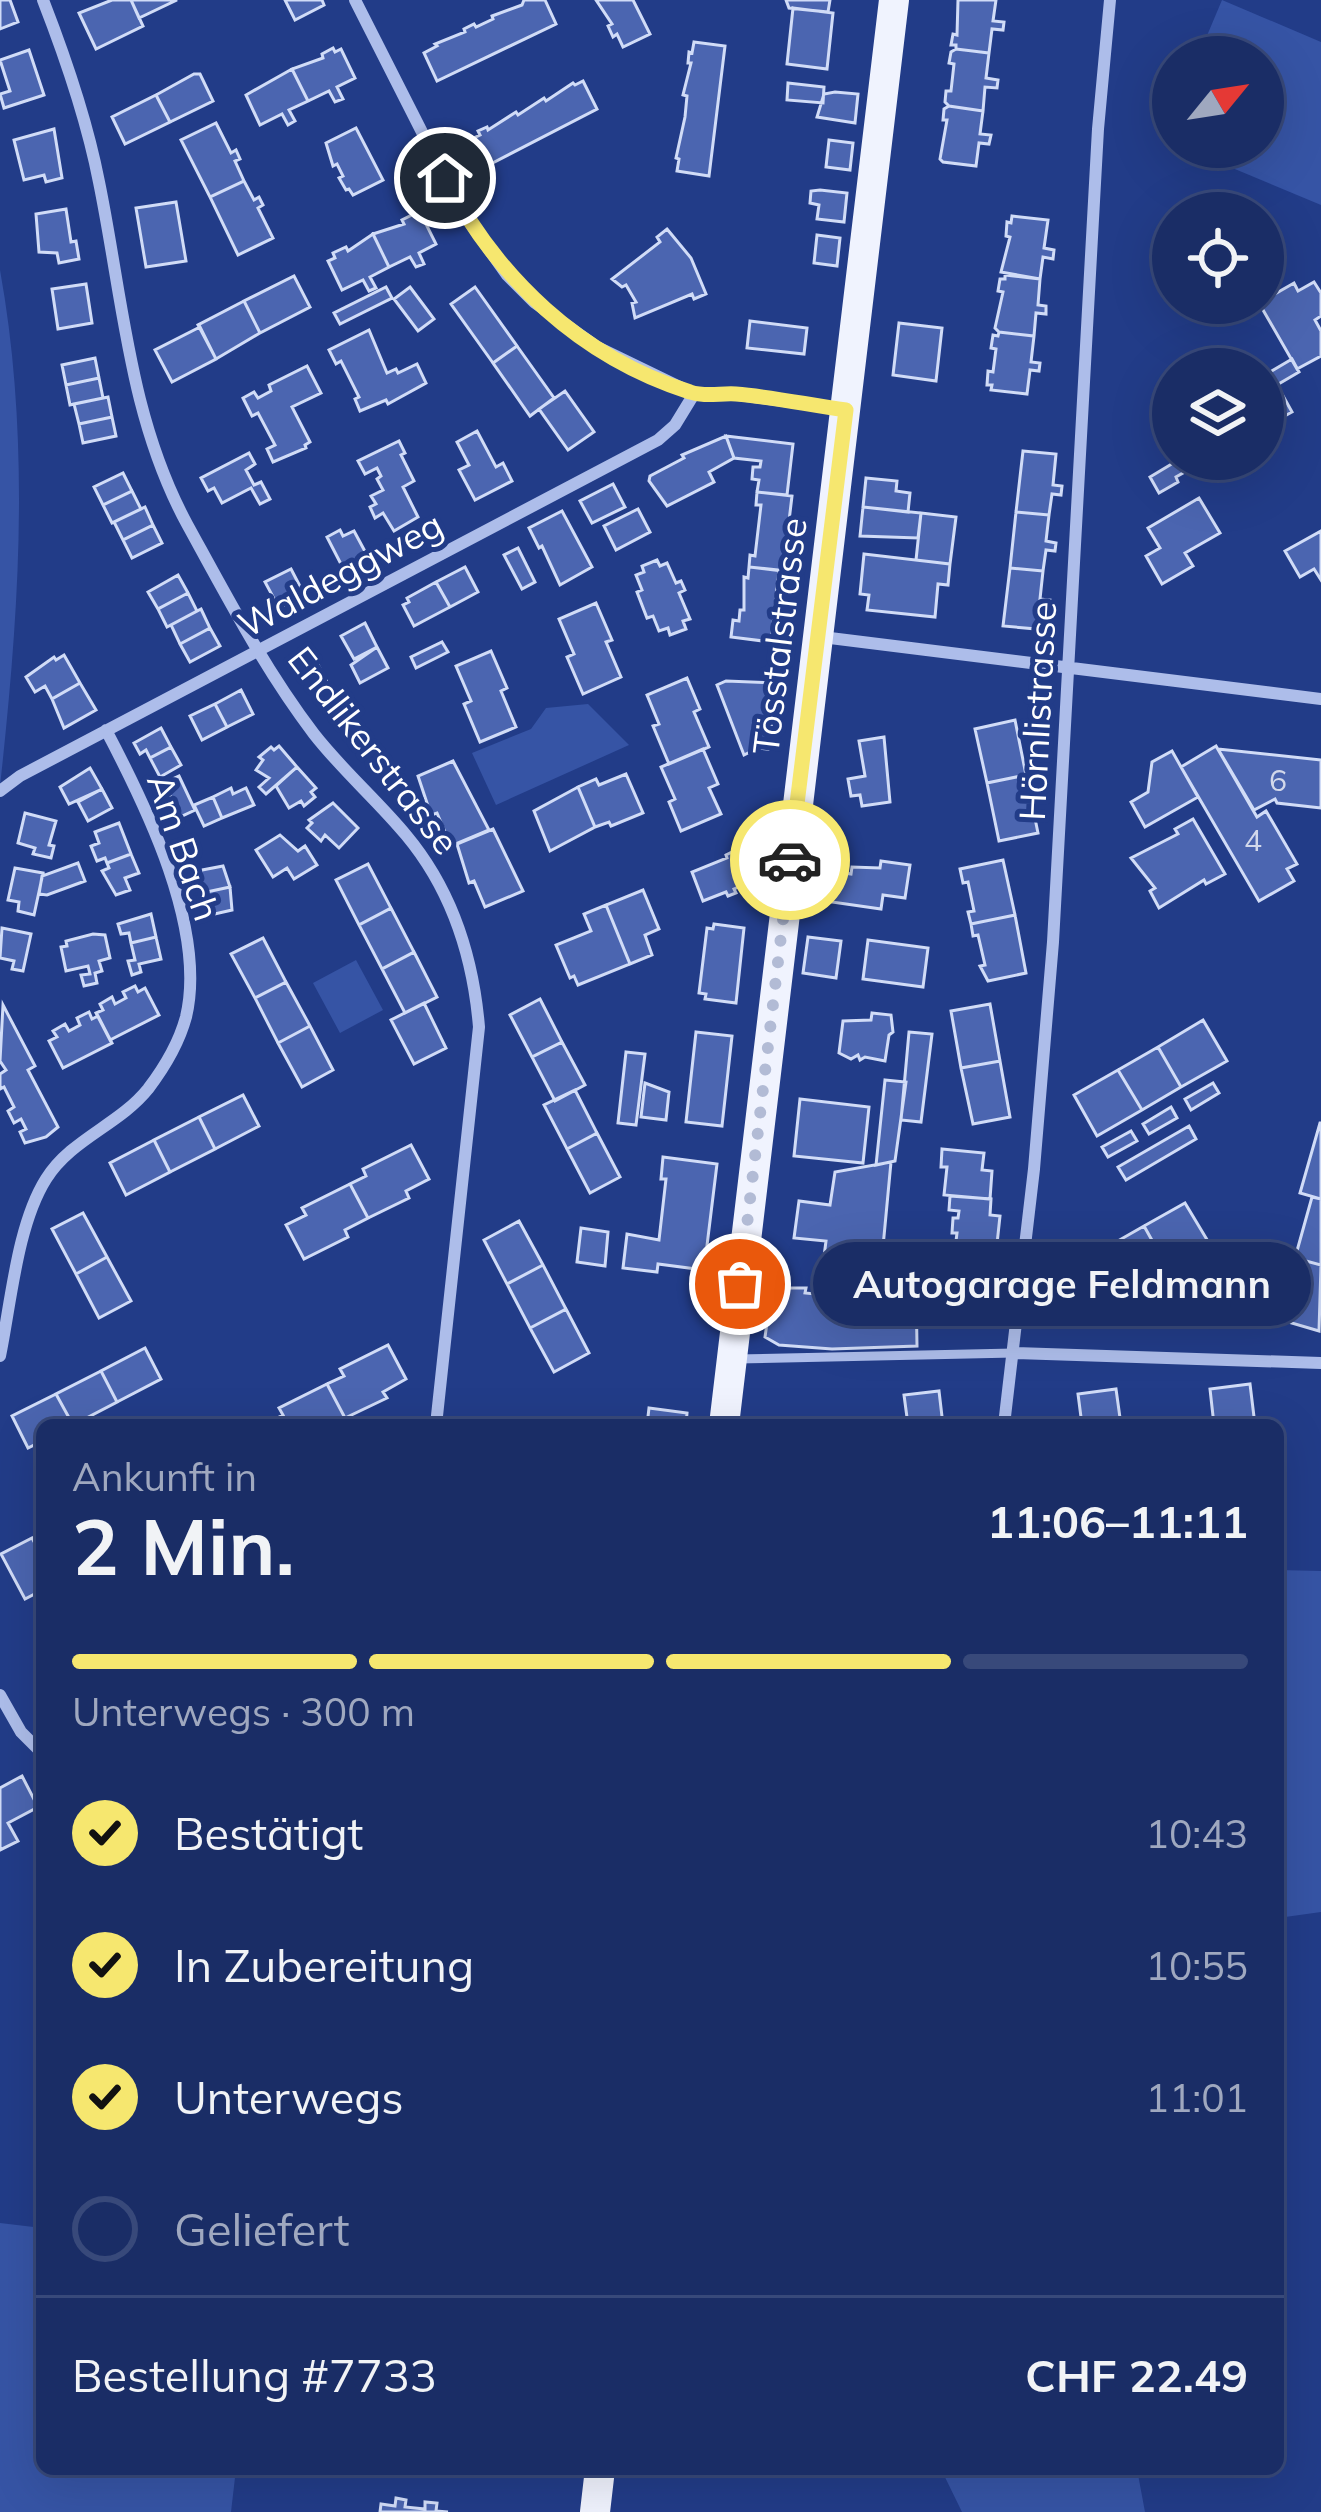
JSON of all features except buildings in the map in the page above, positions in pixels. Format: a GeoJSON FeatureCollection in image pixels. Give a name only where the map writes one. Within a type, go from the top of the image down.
{"type":"FeatureCollection","features":[{"type":"Feature","properties":{"kind":"main road","name":"Tösstalstrasse"},"geometry":{"type":"LineString","coordinates":[[725,1419],[894,0]]}},
{"type":"Feature","properties":{"kind":"main road"},"geometry":{"type":"LineString","coordinates":[[595,2512],[599,2475]]}},
{"type":"Feature","properties":{"kind":"street","name":"Endlikerstrasse"},"geometry":{"type":"LineString","coordinates":[[43,0],[70,70],[96,170],[138,400],[154,452],[185,520],[283,690],[318,739],[409,837],[442,889],[464,939],[475,980],[479,1027],[437,1419]]}},
{"type":"Feature","properties":{"kind":"street"},"geometry":{"type":"LineString","coordinates":[[355,0],[463,213],[534,302],[597,347],[694,394],[731,394],[846,410]]}},
{"type":"Feature","properties":{"kind":"street","name":"Hörnlistrasse"},"geometry":{"type":"LineString","coordinates":[[1005,1419],[1051,965],[1098,129],[1110,0]]}},
{"type":"Feature","properties":{"kind":"street","name":"Waldeggweg"},"geometry":{"type":"LineString","coordinates":[[0,791],[106,730],[658,440],[675,425],[694,394]]}},
{"type":"Feature","properties":{"kind":"street"},"geometry":{"type":"LineString","coordinates":[[820,637],[1321,699]]}},
{"type":"Feature","properties":{"kind":"street","name":"Am Bach"},"geometry":{"type":"LineString","coordinates":[[0,1356],[32,1205],[66,1153],[145,1093],[172,1053],[186,1015],[189,965],[171,883],[140,795],[106,730]]}},
{"type":"Feature","properties":{"kind":"street"},"geometry":{"type":"LineString","coordinates":[[1014,1353],[1321,1363]]}},
{"type":"Feature","properties":{"kind":"street"},"geometry":{"type":"LineString","coordinates":[[0,1695],[21,1732],[36,1747]]}},
{"type":"Feature","properties":{"kind":"lane"},"geometry":{"type":"LineString","coordinates":[[732,1358],[1014,1353]]}},
{"type":"Feature","properties":{"kind":"shaded area"},"geometry":{"type":"Polygon","coordinates":[[[1222,0],[1321,42],[1321,205],[1232,168],[1284,168],[1284,36],[1207,36],[1222,0]]]}},
{"type":"Feature","properties":{"kind":"shaded area"},"geometry":{"type":"Polygon","coordinates":[[[0,270],[16,399],[19,528],[0,786],[0,270]]]}},
{"type":"Feature","properties":{"kind":"shaded area"},"geometry":{"type":"Polygon","coordinates":[[[588,704],[629,745],[496,805],[472,753],[531,729],[546,708],[588,704]]]}},
{"type":"Feature","properties":{"kind":"shaded area"},"geometry":{"type":"Polygon","coordinates":[[[356,960],[383,1010],[340,1033],[313,983],[356,960]]]}},
{"type":"Feature","properties":{"kind":"shaded area"},"geometry":{"type":"Polygon","coordinates":[[[1284,1570],[1321,1571],[1321,1912],[1284,1917],[1284,1570]]]}},
{"type":"Feature","properties":{"kind":"shaded area"},"geometry":{"type":"Polygon","coordinates":[[[0,2223],[36,2227],[36,2475],[235,2475],[231,2512],[0,2512],[0,2223]]]}},
{"type":"Feature","properties":{"kind":"shaded area"},"geometry":{"type":"Polygon","coordinates":[[[944,2475],[1138,2475],[1145,2512],[962,2512],[944,2475]]]}},
{"type":"Feature","properties":{"kind":"way so far"},"geometry":{"type":"LineString","coordinates":[[740,1284],[790,860]]}},
{"type":"Feature","properties":{"kind":"place","name":"Autogarage Feldmann"},"geometry":{"type":"Point","coordinates":[740,1284]}},
{"type":"Feature","properties":{"kind":"route"},"geometry":{"type":"LineString","coordinates":[[445,178],[478,238],[508,275],[534,302],[597,347],[694,394],[788,400],[846,410],[790,860]]}}]}
